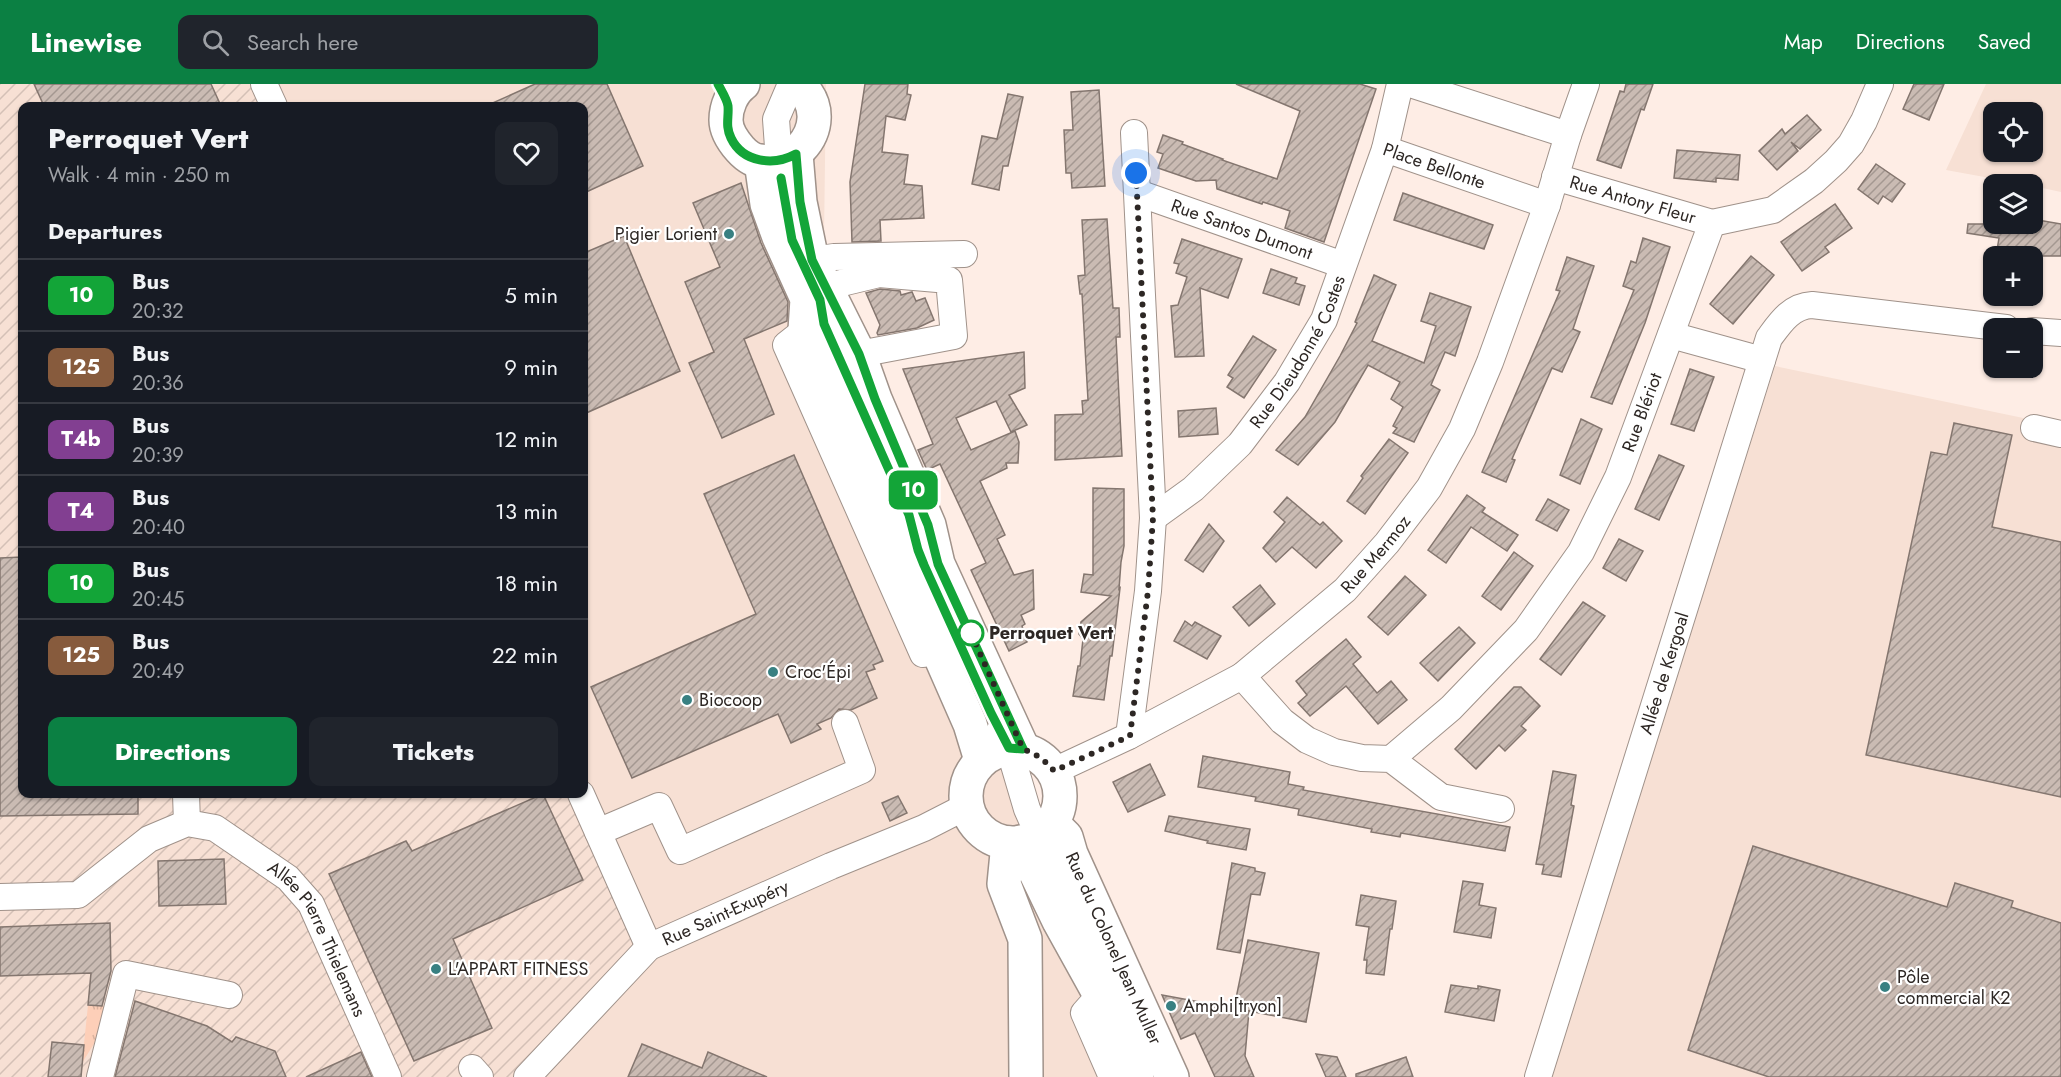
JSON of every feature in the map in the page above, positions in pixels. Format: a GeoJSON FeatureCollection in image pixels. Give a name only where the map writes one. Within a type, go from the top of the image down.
{"type":"FeatureCollection","features":[{"type":"Feature","properties":{"kind":"main road"},"geometry":{"type":"LineString","coordinates":[[730,91],[726,123],[732,140],[744,154],[779,159],[808,141],[814,124],[813,106],[797,88]]}},
{"type":"Feature","properties":{"kind":"main road"},"geometry":{"type":"LineString","coordinates":[[779,159],[800,202],[818,274],[859,354],[875,399],[928,525],[938,564],[1008,759]]}},
{"type":"Feature","properties":{"kind":"main road"},"geometry":{"type":"LineString","coordinates":[[779,159],[767,204],[807,299],[805,330],[818,360],[842,403],[900,536],[927,626],[970,724],[1008,759]]}},
{"type":"Feature","properties":{"kind":"main road"},"geometry":{"type":"LineString","coordinates":[[1026,1077],[1025,939],[1004,884],[1030,836],[1058,811],[1061,797],[1059,784],[1054,771],[1036,754],[1008,759],[973,770],[966,794],[972,820],[994,839],[1030,836]]}},
{"type":"Feature","properties":{"kind":"main road","name":"Rue du Colonel Jean Muller"},"geometry":{"type":"LineString","coordinates":[[1137,1077],[1100,995],[1059,921],[1030,836],[1066,837],[1071,854],[1172,1077]]}},
{"type":"Feature","properties":{"kind":"street"},"geometry":{"type":"LineString","coordinates":[[264,84],[272,102]]}},
{"type":"Feature","properties":{"kind":"street","name":"Place Bellonte"},"geometry":{"type":"LineString","coordinates":[[1400,84],[1385,150],[1547,205]]}},
{"type":"Feature","properties":{"kind":"street"},"geometry":{"type":"LineString","coordinates":[[1410,84],[1568,135]]}},
{"type":"Feature","properties":{"kind":"street","name":"Rue Antony Fleur"},"geometry":{"type":"LineString","coordinates":[[1547,205],[1586,84]]}},
{"type":"Feature","properties":{"kind":"street"},"geometry":{"type":"LineString","coordinates":[[1712,223],[1773,210],[1814,181],[1851,144],[1880,84]]}},
{"type":"Feature","properties":{"kind":"street"},"geometry":{"type":"LineString","coordinates":[[1130,736],[1148,591],[1153,518],[1134,134]]}},
{"type":"Feature","properties":{"kind":"street","name":"Rue Dieudonné Costes"},"geometry":{"type":"LineString","coordinates":[[1153,518],[1193,489],[1240,444],[1287,382],[1324,320],[1385,150]]}},
{"type":"Feature","properties":{"kind":"street"},"geometry":{"type":"LineString","coordinates":[[779,159],[785,211],[792,240],[820,300],[824,324],[909,515],[938,564]]}},
{"type":"Feature","properties":{"kind":"street","name":"Rue Antony Fleur"},"geometry":{"type":"LineString","coordinates":[[1555,177],[1712,223]]}},
{"type":"Feature","properties":{"kind":"street","name":"Rue Santos Dumont"},"geometry":{"type":"LineString","coordinates":[[1138,193],[1343,265]]}},
{"type":"Feature","properties":{"kind":"street","name":"Rue Mermoz"},"geometry":{"type":"LineString","coordinates":[[1054,771],[1130,736],[1242,676],[1345,590],[1387,543],[1434,479],[1462,429],[1490,362],[1547,205]]}},
{"type":"Feature","properties":{"kind":"street","name":"Rue Blériot"},"geometry":{"type":"LineString","coordinates":[[1391,759],[1451,708],[1526,630],[1581,552],[1618,477],[1712,223]]}},
{"type":"Feature","properties":{"kind":"street"},"geometry":{"type":"LineString","coordinates":[[818,274],[834,257],[964,254]]}},
{"type":"Feature","properties":{"kind":"street"},"geometry":{"type":"LineString","coordinates":[[818,274],[879,274],[949,280],[954,336],[859,354]]}},
{"type":"Feature","properties":{"kind":"street","name":"Allée de Kergoal"},"geometry":{"type":"LineString","coordinates":[[1539,1077],[1769,338],[1784,318],[1804,305],[1983,325]]}},
{"type":"Feature","properties":{"kind":"street"},"geometry":{"type":"LineString","coordinates":[[1671,335],[1762,360]]}},
{"type":"Feature","properties":{"kind":"street"},"geometry":{"type":"LineString","coordinates":[[2034,428],[2061,434]]}},
{"type":"Feature","properties":{"kind":"street"},"geometry":{"type":"LineString","coordinates":[[909,515],[918,550],[991,713],[1027,809],[1030,836],[1055,865],[1153,1077]]}},
{"type":"Feature","properties":{"kind":"street"},"geometry":{"type":"LineString","coordinates":[[1242,676],[1282,721],[1306,740],[1334,752],[1362,758],[1391,759],[1441,797],[1501,809]]}},
{"type":"Feature","properties":{"kind":"street"},"geometry":{"type":"LineString","coordinates":[[598,832],[659,806],[680,851],[862,770],[845,723]]}},
{"type":"Feature","properties":{"kind":"street"},"geometry":{"type":"LineString","coordinates":[[0,897],[78,895],[149,839],[187,823],[186,798]]}},
{"type":"Feature","properties":{"kind":"street"},"geometry":{"type":"LineString","coordinates":[[583,798],[649,946]]}},
{"type":"Feature","properties":{"kind":"street","name":"Rue Saint-Exupéry"},"geometry":{"type":"LineString","coordinates":[[527,1077],[649,946],[924,828],[967,806]]}},
{"type":"Feature","properties":{"kind":"street","name":"Allée Pierre Thielemans"},"geometry":{"type":"LineString","coordinates":[[187,823],[215,828],[288,878],[310,904],[388,1077]]}},
{"type":"Feature","properties":{"kind":"street"},"geometry":{"type":"LineString","coordinates":[[100,1077],[126,974],[229,995]]}},
{"type":"Feature","properties":{"kind":"street"},"geometry":{"type":"LineString","coordinates":[[1100,995],[1084,1013],[1112,1077]]}},
{"type":"Feature","properties":{"kind":"shaded area"},"geometry":{"type":"Polygon","coordinates":[[[0,84],[264,84],[272,102],[18,102],[18,798],[583,798],[649,947],[527,1077],[0,1077],[0,84]]]}},
{"type":"Feature","properties":{"kind":"shaded area"},"geometry":{"type":"Polygon","coordinates":[[[264,84],[826,84],[824,238],[942,636],[992,753],[1039,836],[1143,1077],[527,1077],[583,798],[588,798],[588,102],[272,102],[264,84]]]}},
{"type":"Feature","properties":{"kind":"shaded area"},"geometry":{"type":"Polygon","coordinates":[[[1986,84],[2061,84],[2061,192],[2043,188],[2043,174],[1983,174],[1983,177],[1946,170],[1986,84]]]}},
{"type":"Feature","properties":{"kind":"shaded area"},"geometry":{"type":"Polygon","coordinates":[[[1775,366],[2061,426],[2061,1077],[1550,1077],[1775,366]]]}},
{"type":"Feature","properties":{"kind":"green space"},"geometry":{"type":"Polygon","coordinates":[[[88,1005],[107,1006],[105,1026],[82,1063],[88,1005]]]}},
{"type":"Feature","properties":{"kind":"building"},"geometry":{"type":"Polygon","coordinates":[[[34,84],[211,84],[219,102],[42,102],[34,84]]]}},
{"type":"Feature","properties":{"kind":"building"},"geometry":{"type":"Polygon","coordinates":[[[535,84],[607,84],[643,166],[588,191],[588,102],[495,102],[535,84]]]}},
{"type":"Feature","properties":{"kind":"building"},"geometry":{"type":"Polygon","coordinates":[[[865,84],[908,84],[907,94],[911,95],[905,120],[886,116],[882,152],[908,155],[904,184],[922,186],[924,218],[880,220],[881,241],[852,242],[850,182],[865,84]]]}},
{"type":"Feature","properties":{"kind":"building"},"geometry":{"type":"Polygon","coordinates":[[[1236,84],[1360,84],[1376,89],[1324,242],[1285,228],[1290,211],[1217,189],[1216,180],[1196,181],[1158,168],[1163,154],[1157,152],[1163,135],[1222,160],[1277,179],[1300,111],[1236,84]]]}},
{"type":"Feature","properties":{"kind":"building"},"geometry":{"type":"Polygon","coordinates":[[[1626,84],[1653,84],[1644,110],[1641,109],[1621,168],[1597,160],[1620,91],[1624,92],[1626,84]]]}},
{"type":"Feature","properties":{"kind":"building"},"geometry":{"type":"Polygon","coordinates":[[[1914,84],[1944,84],[1929,120],[1903,109],[1914,84]]]}},
{"type":"Feature","properties":{"kind":"building"},"geometry":{"type":"Polygon","coordinates":[[[1099,90],[1105,186],[1072,188],[1071,173],[1066,173],[1064,130],[1073,130],[1071,92],[1099,90]]]}},
{"type":"Feature","properties":{"kind":"building"},"geometry":{"type":"Polygon","coordinates":[[[1008,94],[1023,97],[1008,166],[1003,166],[999,190],[972,184],[982,136],[997,139],[1008,94]]]}},
{"type":"Feature","properties":{"kind":"building"},"geometry":{"type":"Polygon","coordinates":[[[1807,115],[1821,130],[1800,149],[1791,142],[1798,151],[1777,170],[1759,151],[1782,129],[1785,134],[1807,115]]]}},
{"type":"Feature","properties":{"kind":"building"},"geometry":{"type":"Polygon","coordinates":[[[1677,150],[1740,155],[1738,180],[1716,178],[1716,182],[1674,178],[1677,150]]]}},
{"type":"Feature","properties":{"kind":"building"},"geometry":{"type":"Polygon","coordinates":[[[1876,164],[1905,184],[1892,202],[1883,196],[1878,204],[1858,189],[1876,164]]]}},
{"type":"Feature","properties":{"kind":"building"},"geometry":{"type":"Polygon","coordinates":[[[741,183],[761,243],[788,302],[787,321],[744,339],[774,414],[722,438],[689,363],[714,352],[685,282],[720,267],[693,203],[741,183]]]}},
{"type":"Feature","properties":{"kind":"building"},"geometry":{"type":"Polygon","coordinates":[[[1403,193],[1493,225],[1484,249],[1394,220],[1403,193]]]}},
{"type":"Feature","properties":{"kind":"building"},"geometry":{"type":"Polygon","coordinates":[[[1835,204],[1852,228],[1825,247],[1829,252],[1802,271],[1781,242],[1835,204]]]}},
{"type":"Feature","properties":{"kind":"building"},"geometry":{"type":"Polygon","coordinates":[[[1107,219],[1113,308],[1119,308],[1120,337],[1116,337],[1122,456],[1055,460],[1055,415],[1083,414],[1082,401],[1088,400],[1082,294],[1080,294],[1078,276],[1085,275],[1082,220],[1107,219]]]}},
{"type":"Feature","properties":{"kind":"building"},"geometry":{"type":"Polygon","coordinates":[[[2043,221],[2061,224],[2061,256],[2043,256],[2043,246],[1998,246],[1999,238],[1967,233],[1968,224],[1983,224],[1983,234],[2043,234],[2043,221]]]}},
{"type":"Feature","properties":{"kind":"building"},"geometry":{"type":"Polygon","coordinates":[[[624,236],[680,371],[588,412],[588,251],[624,236]]]}},
{"type":"Feature","properties":{"kind":"building"},"geometry":{"type":"Polygon","coordinates":[[[1643,238],[1670,247],[1645,323],[1612,404],[1591,397],[1634,290],[1623,286],[1631,261],[1636,263],[1643,238]]]}},
{"type":"Feature","properties":{"kind":"building"},"geometry":{"type":"Polygon","coordinates":[[[1182,239],[1242,259],[1228,298],[1200,288],[1204,356],[1175,357],[1171,306],[1178,305],[1187,277],[1176,273],[1179,264],[1174,263],[1182,239]]]}},
{"type":"Feature","properties":{"kind":"building"},"geometry":{"type":"Polygon","coordinates":[[[1751,256],[1774,275],[1733,324],[1710,304],[1751,256]]]}},
{"type":"Feature","properties":{"kind":"building"},"geometry":{"type":"Polygon","coordinates":[[[1567,257],[1594,266],[1573,329],[1580,332],[1562,372],[1552,368],[1512,459],[1515,460],[1506,482],[1482,472],[1560,291],[1556,290],[1567,257]]]}},
{"type":"Feature","properties":{"kind":"building"},"geometry":{"type":"Polygon","coordinates":[[[1271,269],[1297,278],[1295,283],[1305,286],[1299,305],[1263,293],[1271,269]]]}},
{"type":"Feature","properties":{"kind":"building"},"geometry":{"type":"Polygon","coordinates":[[[1374,275],[1396,285],[1372,341],[1424,363],[1436,326],[1421,321],[1430,293],[1471,307],[1455,356],[1445,352],[1431,385],[1440,390],[1414,442],[1393,433],[1397,428],[1393,426],[1403,407],[1391,399],[1400,382],[1368,365],[1335,422],[1298,465],[1276,450],[1305,417],[1340,356],[1357,323],[1355,322],[1374,275]]]}},
{"type":"Feature","properties":{"kind":"building"},"geometry":{"type":"Polygon","coordinates":[[[880,289],[900,291],[901,295],[912,292],[916,301],[925,298],[934,320],[917,328],[878,335],[880,325],[866,293],[880,289]]]}},
{"type":"Feature","properties":{"kind":"building"},"geometry":{"type":"Polygon","coordinates":[[[1253,336],[1276,350],[1244,398],[1227,387],[1233,378],[1228,375],[1253,336]]]}},
{"type":"Feature","properties":{"kind":"building"},"geometry":{"type":"Polygon","coordinates":[[[1024,352],[1025,388],[1009,395],[1027,425],[1011,432],[996,401],[956,418],[971,450],[1015,431],[1019,442],[1018,463],[1006,463],[1007,468],[980,481],[1005,535],[997,539],[1014,575],[1033,570],[1034,609],[1021,615],[1025,624],[1021,629],[1027,642],[1009,651],[971,570],[986,563],[940,464],[927,470],[918,450],[933,444],[903,369],[1024,352]]]}},
{"type":"Feature","properties":{"kind":"building"},"geometry":{"type":"Polygon","coordinates":[[[1690,369],[1714,377],[1694,431],[1671,424],[1690,369]]]}},
{"type":"Feature","properties":{"kind":"building"},"geometry":{"type":"Polygon","coordinates":[[[1216,408],[1218,434],[1179,437],[1178,411],[1216,408]]]}},
{"type":"Feature","properties":{"kind":"building"},"geometry":{"type":"Polygon","coordinates":[[[1581,419],[1602,429],[1580,484],[1560,475],[1581,419]]]}},
{"type":"Feature","properties":{"kind":"building"},"geometry":{"type":"Polygon","coordinates":[[[1954,423],[2012,435],[1992,527],[2061,542],[2061,797],[1866,755],[1931,452],[1947,455],[1954,423]]]}},
{"type":"Feature","properties":{"kind":"building"},"geometry":{"type":"Polygon","coordinates":[[[1389,439],[1408,453],[1365,514],[1347,501],[1363,478],[1361,476],[1389,439]]]}},
{"type":"Feature","properties":{"kind":"building"},"geometry":{"type":"Polygon","coordinates":[[[794,455],[883,661],[873,665],[875,669],[866,672],[877,698],[851,710],[839,709],[831,718],[817,724],[821,729],[791,743],[778,714],[632,778],[591,687],[756,614],[704,494],[794,455]]]}},
{"type":"Feature","properties":{"kind":"building"},"geometry":{"type":"Polygon","coordinates":[[[1659,455],[1684,466],[1659,520],[1635,509],[1659,455]]]}},
{"type":"Feature","properties":{"kind":"building"},"geometry":{"type":"Polygon","coordinates":[[[1093,488],[1124,489],[1124,546],[1112,656],[1110,656],[1104,700],[1073,696],[1083,639],[1079,634],[1081,622],[1111,596],[1081,592],[1084,574],[1093,575],[1093,488]]]}},
{"type":"Feature","properties":{"kind":"building"},"geometry":{"type":"Polygon","coordinates":[[[1467,495],[1485,508],[1482,512],[1518,535],[1507,551],[1471,527],[1446,563],[1428,550],[1467,495]]]}},
{"type":"Feature","properties":{"kind":"building"},"geometry":{"type":"Polygon","coordinates":[[[1287,497],[1320,525],[1323,522],[1342,541],[1316,568],[1292,547],[1276,562],[1263,548],[1285,522],[1274,512],[1287,497]]]}},
{"type":"Feature","properties":{"kind":"building"},"geometry":{"type":"Polygon","coordinates":[[[1548,499],[1569,510],[1557,531],[1536,520],[1548,499]]]}},
{"type":"Feature","properties":{"kind":"building"},"geometry":{"type":"Polygon","coordinates":[[[1209,524],[1224,541],[1203,572],[1185,560],[1209,524]]]}},
{"type":"Feature","properties":{"kind":"building"},"geometry":{"type":"Polygon","coordinates":[[[1619,539],[1643,551],[1626,581],[1603,568],[1619,539]]]}},
{"type":"Feature","properties":{"kind":"building"},"geometry":{"type":"Polygon","coordinates":[[[1514,552],[1533,566],[1501,610],[1482,596],[1514,552]]]}},
{"type":"Feature","properties":{"kind":"building"},"geometry":{"type":"Polygon","coordinates":[[[18,557],[18,798],[138,798],[138,814],[0,816],[0,558],[18,557]]]}},
{"type":"Feature","properties":{"kind":"building"},"geometry":{"type":"Polygon","coordinates":[[[1405,576],[1426,595],[1388,635],[1368,617],[1405,576]]]}},
{"type":"Feature","properties":{"kind":"building"},"geometry":{"type":"Polygon","coordinates":[[[1260,585],[1275,604],[1249,626],[1233,607],[1260,585]]]}},
{"type":"Feature","properties":{"kind":"building"},"geometry":{"type":"Polygon","coordinates":[[[1583,602],[1605,616],[1561,675],[1540,659],[1583,602]]]}},
{"type":"Feature","properties":{"kind":"building"},"geometry":{"type":"Polygon","coordinates":[[[1185,621],[1192,626],[1195,622],[1221,636],[1207,659],[1174,641],[1185,621]]]}},
{"type":"Feature","properties":{"kind":"building"},"geometry":{"type":"Polygon","coordinates":[[[1459,627],[1475,643],[1438,681],[1420,663],[1459,627]]]}},
{"type":"Feature","properties":{"kind":"building"},"geometry":{"type":"Polygon","coordinates":[[[1346,639],[1361,657],[1353,664],[1377,693],[1391,681],[1407,700],[1378,724],[1346,686],[1310,716],[1298,703],[1307,695],[1296,681],[1346,639]]]}},
{"type":"Feature","properties":{"kind":"building"},"geometry":{"type":"Polygon","coordinates":[[[1514,687],[1521,687],[1540,706],[1521,726],[1526,730],[1505,751],[1499,745],[1476,769],[1455,749],[1514,687]]]}},
{"type":"Feature","properties":{"kind":"building"},"geometry":{"type":"Polygon","coordinates":[[[1203,756],[1290,772],[1288,784],[1304,787],[1303,790],[1510,827],[1505,851],[1401,833],[1400,837],[1371,832],[1372,829],[1298,815],[1299,809],[1255,801],[1256,797],[1198,787],[1203,756]]]}},
{"type":"Feature","properties":{"kind":"building"},"geometry":{"type":"Polygon","coordinates":[[[1150,764],[1165,795],[1128,812],[1113,782],[1150,764]]]}},
{"type":"Feature","properties":{"kind":"building"},"geometry":{"type":"Polygon","coordinates":[[[1553,771],[1576,775],[1571,805],[1574,806],[1561,877],[1542,874],[1544,865],[1536,864],[1553,771]]]}},
{"type":"Feature","properties":{"kind":"building"},"geometry":{"type":"Polygon","coordinates":[[[898,796],[907,813],[890,821],[882,803],[898,796]]]}},
{"type":"Feature","properties":{"kind":"building"},"geometry":{"type":"Polygon","coordinates":[[[534,798],[545,798],[583,880],[453,939],[492,1028],[414,1061],[329,874],[406,841],[412,851],[534,798]]]}},
{"type":"Feature","properties":{"kind":"building"},"geometry":{"type":"Polygon","coordinates":[[[1169,816],[1250,829],[1246,850],[1207,843],[1208,841],[1165,831],[1169,816]]]}},
{"type":"Feature","properties":{"kind":"building","name":"Pôle commercial K2"},"geometry":{"type":"Polygon","coordinates":[[[1753,846],[1947,907],[1955,883],[2013,901],[2011,907],[2061,923],[2061,1077],[1769,1077],[1688,1050],[1753,846]]]}},
{"type":"Feature","properties":{"kind":"building"},"geometry":{"type":"Polygon","coordinates":[[[224,859],[226,904],[159,906],[158,861],[224,859]]]}},
{"type":"Feature","properties":{"kind":"building"},"geometry":{"type":"Polygon","coordinates":[[[1232,863],[1255,868],[1255,871],[1265,873],[1260,895],[1251,894],[1240,953],[1217,949],[1232,863]]]}},
{"type":"Feature","properties":{"kind":"building"},"geometry":{"type":"Polygon","coordinates":[[[1463,881],[1483,884],[1479,905],[1496,908],[1491,938],[1454,932],[1463,881]]]}},
{"type":"Feature","properties":{"kind":"building"},"geometry":{"type":"Polygon","coordinates":[[[1361,895],[1396,901],[1384,975],[1366,973],[1367,960],[1364,960],[1369,927],[1356,925],[1361,895]]]}},
{"type":"Feature","properties":{"kind":"building"},"geometry":{"type":"Polygon","coordinates":[[[110,923],[111,971],[102,1006],[88,1005],[91,973],[0,976],[0,927],[110,923]]]}},
{"type":"Feature","properties":{"kind":"building"},"geometry":{"type":"Polygon","coordinates":[[[1248,940],[1319,953],[1306,1022],[1234,1008],[1248,940]]]}},
{"type":"Feature","properties":{"kind":"building"},"geometry":{"type":"Polygon","coordinates":[[[1451,985],[1500,990],[1494,1021],[1445,1012],[1451,985]]]}},
{"type":"Feature","properties":{"kind":"building"},"geometry":{"type":"Polygon","coordinates":[[[1162,995],[1249,1011],[1245,1056],[1254,1077],[1215,1077],[1195,1033],[1181,1039],[1162,995]]]}},
{"type":"Feature","properties":{"kind":"building"},"geometry":{"type":"Polygon","coordinates":[[[135,1001],[207,1026],[232,1042],[236,1037],[275,1051],[286,1077],[115,1077],[135,1001]]]}},
{"type":"Feature","properties":{"kind":"building"},"geometry":{"type":"Polygon","coordinates":[[[52,1042],[84,1045],[81,1077],[48,1077],[52,1042]]]}},
{"type":"Feature","properties":{"kind":"building"},"geometry":{"type":"Polygon","coordinates":[[[642,1044],[702,1068],[708,1052],[767,1077],[628,1077],[642,1044]]]}},
{"type":"Feature","properties":{"kind":"building"},"geometry":{"type":"Polygon","coordinates":[[[361,1052],[372,1077],[306,1077],[361,1052]]]}},
{"type":"Feature","properties":{"kind":"building"},"geometry":{"type":"Polygon","coordinates":[[[1316,1054],[1337,1057],[1346,1077],[1326,1077],[1316,1054]]]}},
{"type":"Feature","properties":{"kind":"building"},"geometry":{"type":"Polygon","coordinates":[[[1406,1057],[1413,1077],[1356,1077],[1356,1074],[1406,1057]]]}},
{"type":"Feature","properties":{"kind":"bus line","name":"10"},"geometry":{"type":"LineString","coordinates":[[718,84],[728,105],[726,123],[732,140],[744,154],[770,162],[788,159],[796,154],[800,202],[812,260],[859,354],[875,399],[928,525],[938,564],[1023,749],[1009,748],[924,565],[909,515],[824,324],[820,300],[792,240],[785,211],[781,178]]}},
{"type":"Feature","properties":{"kind":"place","name":"Pigier Lorient"},"geometry":{"type":"Point","coordinates":[729,234]}},
{"type":"Feature","properties":{"kind":"place","name":"Perroquet Vert"},"geometry":{"type":"Point","coordinates":[971,633]}},
{"type":"Feature","properties":{"kind":"place","name":"Croc'Épi"},"geometry":{"type":"Point","coordinates":[773,672]}},
{"type":"Feature","properties":{"kind":"place","name":"Biocoop"},"geometry":{"type":"Point","coordinates":[687,700]}},
{"type":"Feature","properties":{"kind":"place","name":"L'APPART FITNESS"},"geometry":{"type":"Point","coordinates":[436,969]}},
{"type":"Feature","properties":{"kind":"place","name":"Pôle commercial K2"},"geometry":{"type":"Point","coordinates":[1885,987]}},
{"type":"Feature","properties":{"kind":"place","name":"Amphi[tryon]"},"geometry":{"type":"Point","coordinates":[1171,1006]}},
{"type":"Feature","properties":{"kind":"route"},"geometry":{"type":"LineString","coordinates":[[971,633],[969,629],[1023,749],[1036,754],[1054,771],[1130,736],[1148,591],[1153,518],[1136,173]]}}]}
